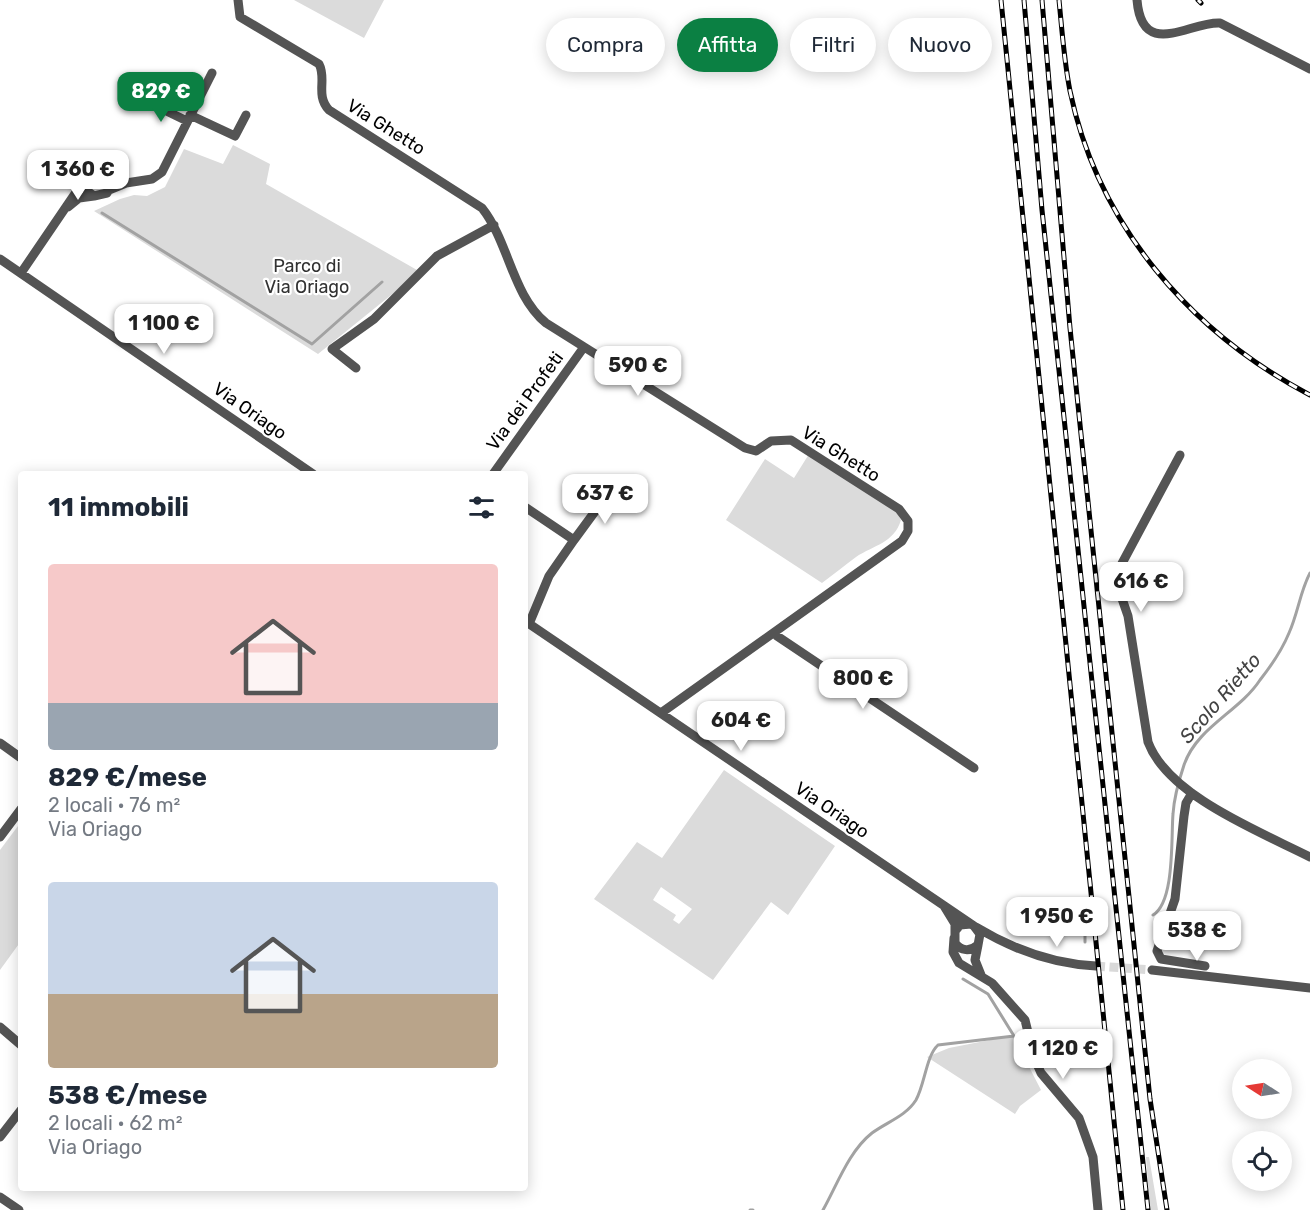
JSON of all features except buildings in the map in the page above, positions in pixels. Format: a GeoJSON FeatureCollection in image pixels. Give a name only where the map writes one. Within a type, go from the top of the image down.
{"type":"FeatureCollection","features":[{"type":"Feature","properties":{"kind":"street","name":"Via Ghetto"},"geometry":{"type":"LineString","coordinates":[[238,0],[240,17],[319,64],[322,72],[322,99],[329,110],[482,208],[494,225],[531,307],[546,323],[744,448],[756,451],[771,441],[791,440],[899,510],[908,521],[908,531],[902,541],[661,713]]}},
{"type":"Feature","properties":{"kind":"street"},"geometry":{"type":"LineString","coordinates":[[1137,0],[1139,15],[1154,31],[1166,35],[1180,34],[1209,22],[1220,23],[1310,69]]}},
{"type":"Feature","properties":{"kind":"street"},"geometry":{"type":"LineString","coordinates":[[64,210],[79,198],[103,196],[109,190],[126,183],[152,179],[159,175],[212,73]]}},
{"type":"Feature","properties":{"kind":"street"},"geometry":{"type":"LineString","coordinates":[[146,101],[235,136],[246,115]]}},
{"type":"Feature","properties":{"kind":"street"},"geometry":{"type":"LineString","coordinates":[[21,273],[88,173],[96,169],[126,183]]}},
{"type":"Feature","properties":{"kind":"street"},"geometry":{"type":"LineString","coordinates":[[108,173],[112,181],[109,190]]}},
{"type":"Feature","properties":{"kind":"street"},"geometry":{"type":"LineString","coordinates":[[85,179],[87,191],[94,196]]}},
{"type":"Feature","properties":{"kind":"street"},"geometry":{"type":"LineString","coordinates":[[356,368],[333,349],[374,319],[437,256],[494,225]]}},
{"type":"Feature","properties":{"kind":"street","name":"Via Oriago"},"geometry":{"type":"LineString","coordinates":[[0,259],[309,471]]}},
{"type":"Feature","properties":{"kind":"street","name":"Via dei Profeti"},"geometry":{"type":"LineString","coordinates":[[495,471],[585,347]]}},
{"type":"Feature","properties":{"kind":"street"},"geometry":{"type":"LineString","coordinates":[[1180,455],[1120,567],[1118,578],[1128,616],[1148,742],[1152,754],[1184,787],[1310,857]]}},
{"type":"Feature","properties":{"kind":"street"},"geometry":{"type":"LineString","coordinates":[[528,620],[549,576],[610,491]]}},
{"type":"Feature","properties":{"kind":"street"},"geometry":{"type":"LineString","coordinates":[[528,509],[574,540]]}},
{"type":"Feature","properties":{"kind":"street","name":"Via Oriago"},"geometry":{"type":"LineString","coordinates":[[528,623],[997,940],[1047,959],[1096,966]]}},
{"type":"Feature","properties":{"kind":"street"},"geometry":{"type":"LineString","coordinates":[[775,632],[777,636],[974,768]]}},
{"type":"Feature","properties":{"kind":"street"},"geometry":{"type":"LineString","coordinates":[[0,743],[18,756]]}},
{"type":"Feature","properties":{"kind":"street"},"geometry":{"type":"LineString","coordinates":[[1184,787],[1186,803],[1175,899],[1157,951],[1161,959],[1205,966]]}},
{"type":"Feature","properties":{"kind":"street"},"geometry":{"type":"LineString","coordinates":[[0,837],[18,813]]}},
{"type":"Feature","properties":{"kind":"street"},"geometry":{"type":"LineString","coordinates":[[942,904],[951,918],[955,934],[955,958],[958,963],[981,975],[1004,994],[1025,1020],[1034,1057],[1041,1073],[1079,1118],[1093,1157],[1098,1210]]}},
{"type":"Feature","properties":{"kind":"street"},"geometry":{"type":"LineString","coordinates":[[955,934],[960,925],[973,925],[980,934],[975,960],[981,975]]}},
{"type":"Feature","properties":{"kind":"street","name":"Via Oriago"},"geometry":{"type":"LineString","coordinates":[[955,934],[962,949],[970,950],[979,943],[997,940]]}},
{"type":"Feature","properties":{"kind":"street"},"geometry":{"type":"LineString","coordinates":[[1152,970],[1310,988]]}},
{"type":"Feature","properties":{"kind":"street"},"geometry":{"type":"LineString","coordinates":[[0,1027],[18,1042]]}},
{"type":"Feature","properties":{"kind":"street"},"geometry":{"type":"LineString","coordinates":[[0,1137],[18,1114]]}},
{"type":"Feature","properties":{"kind":"street"},"geometry":{"type":"LineString","coordinates":[[0,1197],[19,1210]]}},
{"type":"Feature","properties":{"kind":"green space"},"geometry":{"type":"Polygon","coordinates":[[[294,0],[384,0],[364,38],[294,0]]]}},
{"type":"Feature","properties":{"kind":"green space","name":"Parco di Via Oriago"},"geometry":{"type":"Polygon","coordinates":[[[233,145],[270,164],[266,184],[417,270],[401,287],[318,354],[94,211],[120,199],[134,195],[147,196],[165,187],[184,149],[223,164],[233,145]]]}},
{"type":"Feature","properties":{"kind":"green space"},"geometry":{"type":"Polygon","coordinates":[[[809,454],[896,510],[901,520],[894,534],[883,543],[856,557],[822,583],[726,520],[765,459],[794,478],[809,454]]]}},
{"type":"Feature","properties":{"kind":"green space"},"geometry":{"type":"Polygon","coordinates":[[[724,770],[835,846],[788,915],[771,902],[713,980],[594,899],[637,842],[662,858],[724,770]],[[661,887],[653,900],[676,915],[673,920],[679,924],[692,909],[661,887]]]}},
{"type":"Feature","properties":{"kind":"green space"},"geometry":{"type":"Polygon","coordinates":[[[18,826],[18,945],[0,970],[0,850],[18,826]]]}},
{"type":"Feature","properties":{"kind":"green space"},"geometry":{"type":"Polygon","coordinates":[[[1020,1034],[1025,1059],[1041,1090],[1020,1106],[1015,1114],[927,1057],[949,1048],[1020,1034]]]}},
{"type":"Feature","properties":{"kind":"green space"},"geometry":{"type":"Polygon","coordinates":[[[1146,1157],[1149,1157],[1158,1210],[1150,1210],[1146,1157]]]}},
{"type":"Feature","properties":{"kind":"waterway"},"geometry":{"type":"LineString","coordinates":[[102,213],[312,344],[382,282]]}},
{"type":"Feature","properties":{"kind":"waterway","name":"Scolo Rietto"},"geometry":{"type":"LineString","coordinates":[[1153,915],[1160,908],[1168,883],[1174,808],[1184,765],[1198,740],[1251,691],[1276,658],[1292,625],[1310,573]]}},
{"type":"Feature","properties":{"kind":"waterway","name":"Scolo Rietto"},"geometry":{"type":"LineString","coordinates":[[1085,942],[1085,923],[1090,922]]}},
{"type":"Feature","properties":{"kind":"waterway","name":"Scolo Rietto"},"geometry":{"type":"LineString","coordinates":[[823,1210],[844,1169],[864,1140],[912,1106],[922,1086],[928,1063],[938,1045],[1014,1036],[988,994],[963,979]]}},
{"type":"Feature","properties":{"kind":"tunnel"},"geometry":{"type":"LineString","coordinates":[[1096,966],[1152,970]]}},
{"type":"Feature","properties":{"kind":"railway"},"geometry":{"type":"LineString","coordinates":[[1001,0],[1123,1210]]}},
{"type":"Feature","properties":{"kind":"railway"},"geometry":{"type":"LineString","coordinates":[[1024,0],[1042,210],[1148,1210]]}},
{"type":"Feature","properties":{"kind":"railway"},"geometry":{"type":"LineString","coordinates":[[1042,0],[1070,328],[1150,1099],[1167,1210]]}},
{"type":"Feature","properties":{"kind":"railway"},"geometry":{"type":"LineString","coordinates":[[1059,0],[1068,80],[1083,140],[1102,186],[1127,229],[1156,270],[1189,306],[1226,340],[1266,369],[1310,395]]}},
{"type":"Feature","properties":{"kind":"railway"},"geometry":{"type":"LineString","coordinates":[[1198,0],[1201,3]]}}]}
